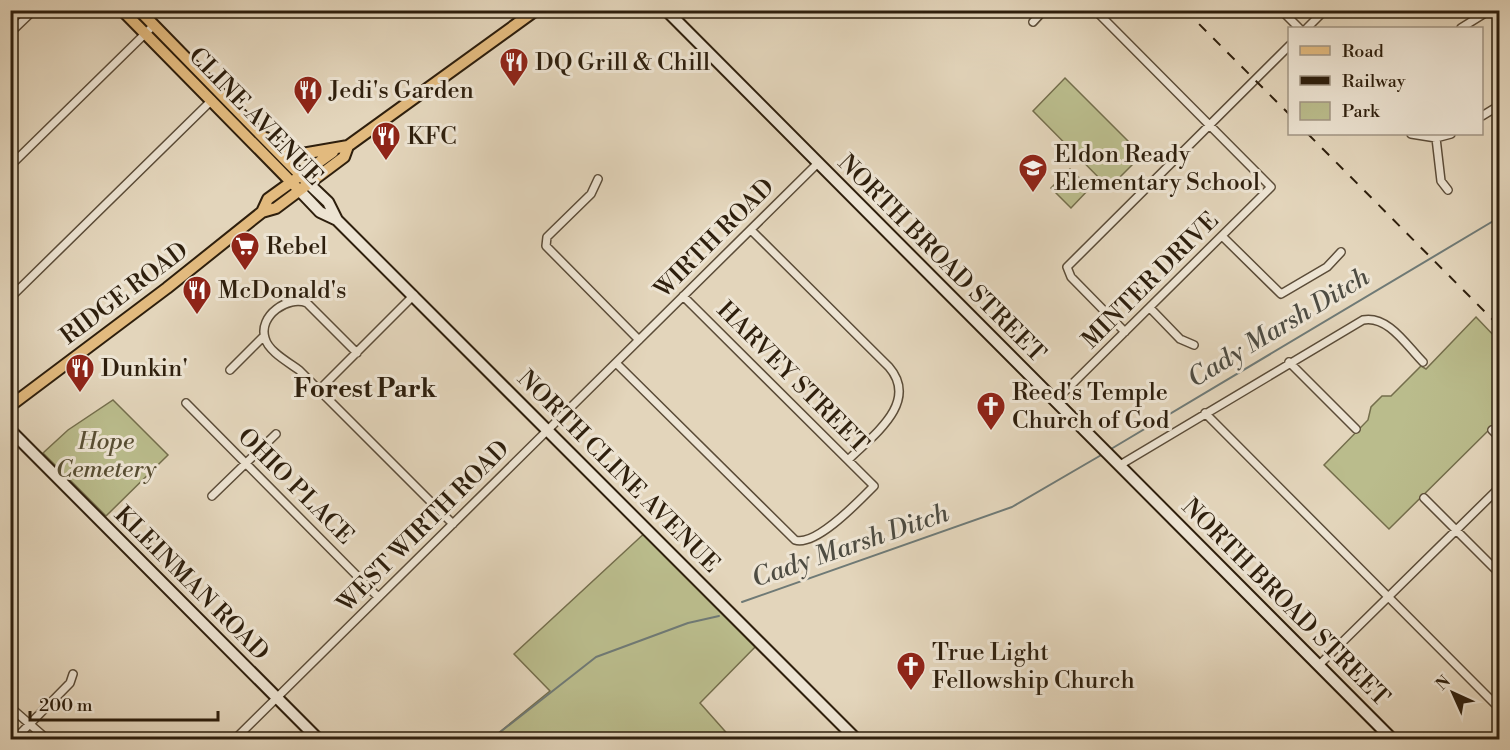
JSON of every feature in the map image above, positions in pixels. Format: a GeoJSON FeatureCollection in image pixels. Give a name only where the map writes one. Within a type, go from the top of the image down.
{"type":"FeatureCollection","features":[{"type":"Feature","properties":{"kind":"main road","name":"CLINE AVENUE"},"geometry":{"type":"LineString","coordinates":[[122,10],[212,100],[300,182]]}},
{"type":"Feature","properties":{"kind":"main road","name":"CLINE AVENUE"},"geometry":{"type":"LineString","coordinates":[[139,10],[266,138],[300,182]]}},
{"type":"Feature","properties":{"kind":"main road","name":"RIDGE ROAD"},"geometry":{"type":"LineString","coordinates":[[10,406],[262,212],[268,199],[300,182],[343,147],[536,10]]}},
{"type":"Feature","properties":{"kind":"main road"},"geometry":{"type":"LineString","coordinates":[[266,138],[284,149],[302,154],[343,147]]}},
{"type":"Feature","properties":{"kind":"street"},"geometry":{"type":"LineString","coordinates":[[10,33],[34,10]]}},
{"type":"Feature","properties":{"kind":"street","name":"NORTH BROAD STREET"},"geometry":{"type":"LineString","coordinates":[[666,10],[1393,740]]}},
{"type":"Feature","properties":{"kind":"street"},"geometry":{"type":"LineString","coordinates":[[1033,22],[1044,10]]}},
{"type":"Feature","properties":{"kind":"street"},"geometry":{"type":"LineString","coordinates":[[1095,10],[1209,125]]}},
{"type":"Feature","properties":{"kind":"street"},"geometry":{"type":"LineString","coordinates":[[1281,10],[1298,27]]}},
{"type":"Feature","properties":{"kind":"street"},"geometry":{"type":"LineString","coordinates":[[1308,27],[1325,10]]}},
{"type":"Feature","properties":{"kind":"street"},"geometry":{"type":"LineString","coordinates":[[1463,27],[1490,10]]}},
{"type":"Feature","properties":{"kind":"street"},"geometry":{"type":"LineString","coordinates":[[10,166],[154,25]]}},
{"type":"Feature","properties":{"kind":"street"},"geometry":{"type":"LineString","coordinates":[[1125,332],[1071,277],[1067,267],[1288,47]]}},
{"type":"Feature","properties":{"kind":"street"},"geometry":{"type":"LineString","coordinates":[[10,298],[212,100]]}},
{"type":"Feature","properties":{"kind":"street"},"geometry":{"type":"LineString","coordinates":[[1483,115],[1500,105]]}},
{"type":"Feature","properties":{"kind":"street","name":"MINTER DRIVE"},"geometry":{"type":"LineString","coordinates":[[1055,401],[1271,187],[1209,125]]}},
{"type":"Feature","properties":{"kind":"street"},"geometry":{"type":"LineString","coordinates":[[1417,135],[1436,138],[1447,135]]}},
{"type":"Feature","properties":{"kind":"street"},"geometry":{"type":"LineString","coordinates":[[1436,138],[1441,181],[1448,190]]}},
{"type":"Feature","properties":{"kind":"street","name":"WIRTH ROAD"},"geometry":{"type":"LineString","coordinates":[[639,340],[818,164]]}},
{"type":"Feature","properties":{"kind":"street"},"geometry":{"type":"LineString","coordinates":[[598,179],[591,194],[547,237],[545,244],[639,340]]}},
{"type":"Feature","properties":{"kind":"street","name":"CLINE AVENUE"},"geometry":{"type":"LineString","coordinates":[[300,182],[328,202],[337,220],[478,359]]}},
{"type":"Feature","properties":{"kind":"street"},"geometry":{"type":"LineString","coordinates":[[751,230],[889,367],[899,389],[895,412],[848,460]]}},
{"type":"Feature","properties":{"kind":"street"},"geometry":{"type":"LineString","coordinates":[[1222,236],[1281,294],[1327,267],[1341,252]]}},
{"type":"Feature","properties":{"kind":"street"},"geometry":{"type":"LineString","coordinates":[[319,390],[414,296]]}},
{"type":"Feature","properties":{"kind":"street","name":"HARVEY STREET"},"geometry":{"type":"LineString","coordinates":[[616,363],[798,542],[841,519],[874,486],[683,296]]}},
{"type":"Feature","properties":{"kind":"street"},"geometry":{"type":"LineString","coordinates":[[230,370],[264,336],[265,328],[273,312],[286,303],[300,300],[307,303],[357,353]]}},
{"type":"Feature","properties":{"kind":"street"},"geometry":{"type":"LineString","coordinates":[[1150,308],[1180,339],[1194,345]]}},
{"type":"Feature","properties":{"kind":"street"},"geometry":{"type":"LineString","coordinates":[[1116,461],[1205,413],[1350,326],[1373,319],[1387,326],[1423,362]]}},
{"type":"Feature","properties":{"kind":"street"},"geometry":{"type":"LineString","coordinates":[[264,336],[282,358],[299,370],[453,524]]}},
{"type":"Feature","properties":{"kind":"street","name":"WEST WIRTH ROAD"},"geometry":{"type":"LineString","coordinates":[[234,740],[639,340]]}},
{"type":"Feature","properties":{"kind":"street","name":"NORTH CLINE AVENUE"},"geometry":{"type":"LineString","coordinates":[[478,359],[857,740]]}},
{"type":"Feature","properties":{"kind":"street"},"geometry":{"type":"LineString","coordinates":[[1289,362],[1356,429]]}},
{"type":"Feature","properties":{"kind":"street","name":"OHIO PLACE"},"geometry":{"type":"LineString","coordinates":[[186,403],[378,597]]}},
{"type":"Feature","properties":{"kind":"street"},"geometry":{"type":"LineString","coordinates":[[1205,413],[1500,709]]}},
{"type":"Feature","properties":{"kind":"street","name":"KLEINMAN ROAD"},"geometry":{"type":"LineString","coordinates":[[10,429],[319,740]]}},
{"type":"Feature","properties":{"kind":"street"},"geometry":{"type":"LineString","coordinates":[[1491,430],[1500,438]]}},
{"type":"Feature","properties":{"kind":"street"},"geometry":{"type":"LineString","coordinates":[[212,496],[276,434]]}},
{"type":"Feature","properties":{"kind":"street"},"geometry":{"type":"LineString","coordinates":[[1319,665],[1500,487]]}},
{"type":"Feature","properties":{"kind":"street"},"geometry":{"type":"LineString","coordinates":[[1424,498],[1500,574]]}},
{"type":"Feature","properties":{"kind":"street"},"geometry":{"type":"LineString","coordinates":[[14,740],[69,683],[73,674]]}},
{"type":"Feature","properties":{"kind":"street"},"geometry":{"type":"LineString","coordinates":[[10,706],[48,740]]}},
{"type":"Feature","properties":{"kind":"green space"},"geometry":{"type":"Polygon","coordinates":[[[1065,78],[1142,155],[1109,188],[1033,111],[1065,78]]]}},
{"type":"Feature","properties":{"kind":"green space"},"geometry":{"type":"Polygon","coordinates":[[[1070,169],[1090,188],[1071,208],[1051,188],[1070,169]]]}},
{"type":"Feature","properties":{"kind":"green space"},"geometry":{"type":"Polygon","coordinates":[[[1476,317],[1499,341],[1499,420],[1389,529],[1324,465],[1368,420],[1371,407],[1382,396],[1391,396],[1421,366],[1426,369],[1476,317]]]}},
{"type":"Feature","properties":{"kind":"green space","name":"Hope Cemetery"},"geometry":{"type":"Polygon","coordinates":[[[113,400],[168,455],[106,516],[43,453],[68,430],[113,400]]]}},
{"type":"Feature","properties":{"kind":"green space"},"geometry":{"type":"Polygon","coordinates":[[[648,530],[760,642],[700,703],[732,739],[490,740],[550,691],[514,654],[648,530]]]}},
{"type":"Feature","properties":{"kind":"waterway","name":"Cady Marsh Ditch"},"geometry":{"type":"LineString","coordinates":[[1111,449],[1500,217]]}},
{"type":"Feature","properties":{"kind":"waterway","name":"Cady Marsh Ditch"},"geometry":{"type":"LineString","coordinates":[[742,602],[1012,507],[1103,454]]}},
{"type":"Feature","properties":{"kind":"waterway","name":"Cady Marsh Ditch"},"geometry":{"type":"LineString","coordinates":[[490,740],[596,657],[688,623],[719,616]]}},
{"type":"Feature","properties":{"kind":"railway"},"geometry":{"type":"LineString","coordinates":[[1185,10],[1288,113]]}},
{"type":"Feature","properties":{"kind":"railway"},"geometry":{"type":"LineString","coordinates":[[1309,135],[1500,327]]}},
{"type":"Feature","properties":{"kind":"place","name":"DQ Grill & Chill"},"geometry":{"type":"Point","coordinates":[514,88]}},
{"type":"Feature","properties":{"kind":"place","name":"Jedi's Garden"},"geometry":{"type":"Point","coordinates":[308,116]}},
{"type":"Feature","properties":{"kind":"place","name":"KFC"},"geometry":{"type":"Point","coordinates":[386,162]}},
{"type":"Feature","properties":{"kind":"place","name":"Eldon Ready Elementary School"},"geometry":{"type":"Point","coordinates":[1033,194]}},
{"type":"Feature","properties":{"kind":"place","name":"Rebel"},"geometry":{"type":"Point","coordinates":[245,272]}},
{"type":"Feature","properties":{"kind":"place","name":"McDonald's"},"geometry":{"type":"Point","coordinates":[197,316]}},
{"type":"Feature","properties":{"kind":"place","name":"Dunkin'"},"geometry":{"type":"Point","coordinates":[80,394]}},
{"type":"Feature","properties":{"kind":"place","name":"Reed's Temple Church of God"},"geometry":{"type":"Point","coordinates":[991,432]}},
{"type":"Feature","properties":{"kind":"place","name":"True Light Fellowship Church"},"geometry":{"type":"Point","coordinates":[911,692]}},
{"type":"Feature","properties":{"kind":"district","name":"Forest Park"},"geometry":{"type":"Point","coordinates":[365,388]}}]}
